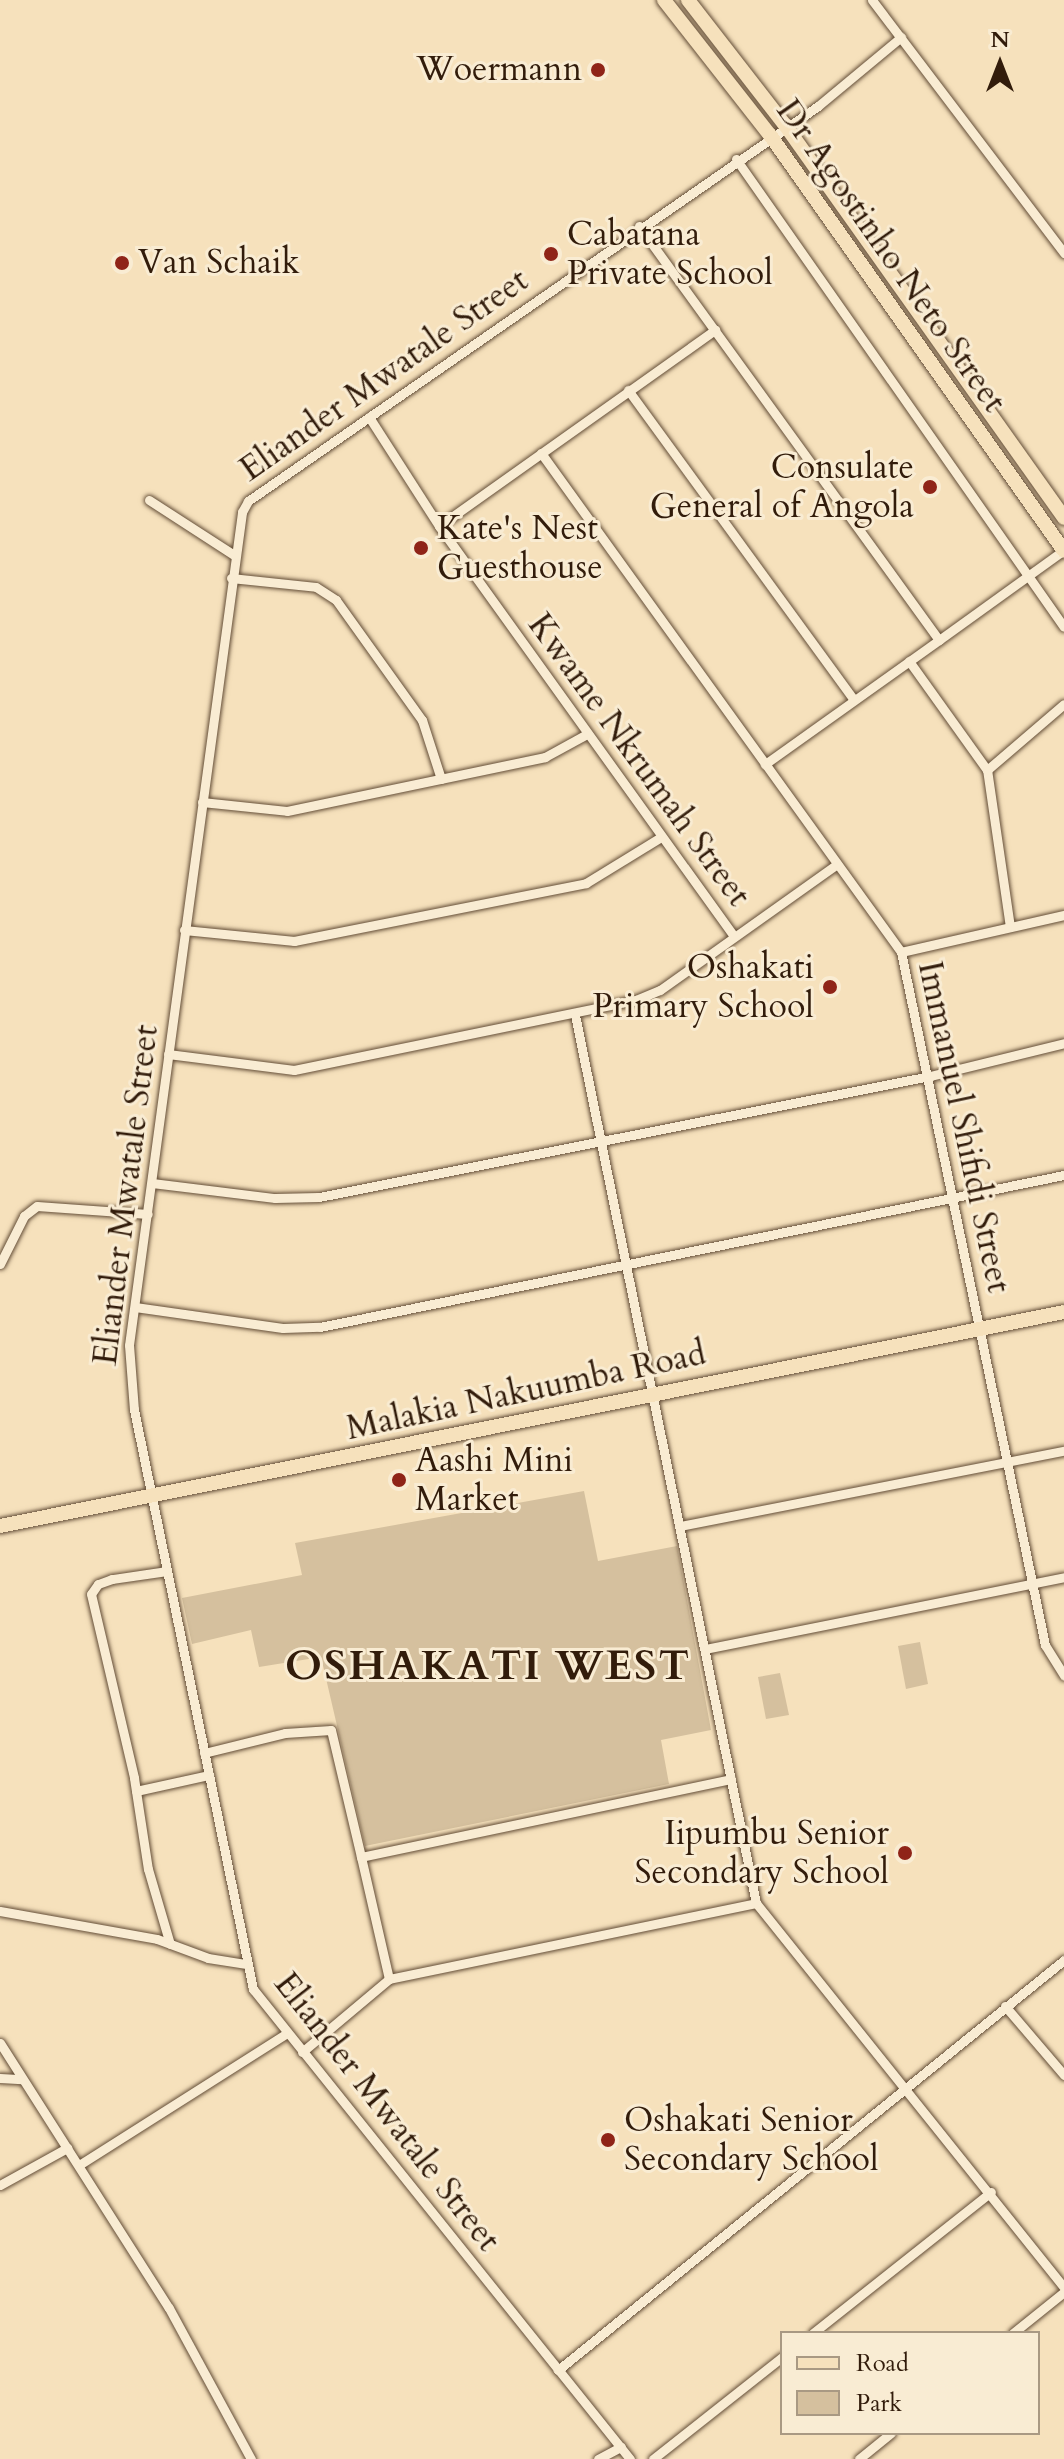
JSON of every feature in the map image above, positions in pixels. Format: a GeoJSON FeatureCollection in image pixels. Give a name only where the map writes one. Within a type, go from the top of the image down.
{"type":"FeatureCollection","features":[{"type":"Feature","properties":{"kind":"main road","name":"Dr Agostinho Neto Street"},"geometry":{"type":"LineString","coordinates":[[664,0],[770,135],[1064,550]]}},
{"type":"Feature","properties":{"kind":"main road","name":"Dr Agostinho Neto Street"},"geometry":{"type":"LineString","coordinates":[[688,0],[785,125],[1064,518]]}},
{"type":"Feature","properties":{"kind":"main road","name":"Malakia Nakuumba Road"},"geometry":{"type":"LineString","coordinates":[[0,1526],[152,1498],[1064,1312]]}},
{"type":"Feature","properties":{"kind":"street"},"geometry":{"type":"LineString","coordinates":[[872,0],[1064,253]]}},
{"type":"Feature","properties":{"kind":"street","name":"Eliander Mwatale Street"},"geometry":{"type":"LineString","coordinates":[[630,2459],[253,1989],[152,1498],[128,1365],[234,555],[248,501],[770,135],[818,106],[901,37]]}},
{"type":"Feature","properties":{"kind":"street"},"geometry":{"type":"LineString","coordinates":[[736,159],[1064,627]]}},
{"type":"Feature","properties":{"kind":"street"},"geometry":{"type":"LineString","coordinates":[[639,226],[939,640]]}},
{"type":"Feature","properties":{"kind":"street"},"geometry":{"type":"LineString","coordinates":[[439,526],[715,330]]}},
{"type":"Feature","properties":{"kind":"street"},"geometry":{"type":"LineString","coordinates":[[628,390],[853,699]]}},
{"type":"Feature","properties":{"kind":"street","name":"Kwame Nkrumah Street"},"geometry":{"type":"LineString","coordinates":[[369,417],[439,526],[733,935]]}},
{"type":"Feature","properties":{"kind":"street","name":"Immanuel Shifidi Street"},"geometry":{"type":"LineString","coordinates":[[541,453],[901,952],[956,1199],[1045,1645],[1064,1675]]}},
{"type":"Feature","properties":{"kind":"street"},"geometry":{"type":"LineString","coordinates":[[149,500],[234,555]]}},
{"type":"Feature","properties":{"kind":"street"},"geometry":{"type":"LineString","coordinates":[[765,764],[1064,550]]}},
{"type":"Feature","properties":{"kind":"street"},"geometry":{"type":"LineString","coordinates":[[231,578],[316,587],[336,600],[422,720],[441,779]]}},
{"type":"Feature","properties":{"kind":"street"},"geometry":{"type":"LineString","coordinates":[[909,661],[987,770],[1010,927]]}},
{"type":"Feature","properties":{"kind":"street"},"geometry":{"type":"LineString","coordinates":[[987,770],[1064,704]]}},
{"type":"Feature","properties":{"kind":"street"},"geometry":{"type":"LineString","coordinates":[[202,802],[287,811],[545,757],[587,734]]}},
{"type":"Feature","properties":{"kind":"street"},"geometry":{"type":"LineString","coordinates":[[184,930],[294,941],[586,883],[661,837]]}},
{"type":"Feature","properties":{"kind":"street"},"geometry":{"type":"LineString","coordinates":[[168,1054],[294,1070],[575,1015],[648,996],[837,864]]}},
{"type":"Feature","properties":{"kind":"street"},"geometry":{"type":"LineString","coordinates":[[901,952],[1064,915]]}},
{"type":"Feature","properties":{"kind":"street"},"geometry":{"type":"LineString","coordinates":[[575,1015],[756,1903],[991,2192],[1064,2290],[1015,2331]]}},
{"type":"Feature","properties":{"kind":"street"},"geometry":{"type":"LineString","coordinates":[[152,1183],[299,1199],[930,1076],[1064,1043]]}},
{"type":"Feature","properties":{"kind":"street"},"geometry":{"type":"LineString","coordinates":[[135,1307],[300,1330],[1064,1175]]}},
{"type":"Feature","properties":{"kind":"street"},"geometry":{"type":"LineString","coordinates":[[0,1264],[24,1216],[37,1206],[148,1214]]}},
{"type":"Feature","properties":{"kind":"street"},"geometry":{"type":"LineString","coordinates":[[680,1526],[1064,1451]]}},
{"type":"Feature","properties":{"kind":"street"},"geometry":{"type":"LineString","coordinates":[[167,1571],[112,1579],[98,1584],[91,1594],[136,1791],[148,1869],[170,1944]]}},
{"type":"Feature","properties":{"kind":"street"},"geometry":{"type":"LineString","coordinates":[[705,1649],[1064,1577]]}},
{"type":"Feature","properties":{"kind":"street"},"geometry":{"type":"LineString","coordinates":[[204,1753],[285,1733],[331,1730],[389,1979]]}},
{"type":"Feature","properties":{"kind":"street"},"geometry":{"type":"LineString","coordinates":[[136,1791],[209,1775]]}},
{"type":"Feature","properties":{"kind":"street"},"geometry":{"type":"LineString","coordinates":[[361,1857],[731,1779]]}},
{"type":"Feature","properties":{"kind":"street"},"geometry":{"type":"LineString","coordinates":[[302,2052],[389,1979],[756,1903]]}},
{"type":"Feature","properties":{"kind":"street"},"geometry":{"type":"LineString","coordinates":[[0,1911],[170,1944],[208,1958],[247,1964]]}},
{"type":"Feature","properties":{"kind":"street"},"geometry":{"type":"LineString","coordinates":[[558,2370],[908,2090],[1005,2006],[1064,1960]]}},
{"type":"Feature","properties":{"kind":"street"},"geometry":{"type":"LineString","coordinates":[[1005,2006],[1064,2075]]}},
{"type":"Feature","properties":{"kind":"street"},"geometry":{"type":"LineString","coordinates":[[79,2165],[287,2033]]}},
{"type":"Feature","properties":{"kind":"street"},"geometry":{"type":"LineString","coordinates":[[0,2043],[169,2308],[251,2459]]}},
{"type":"Feature","properties":{"kind":"street"},"geometry":{"type":"LineString","coordinates":[[0,2078],[22,2079]]}},
{"type":"Feature","properties":{"kind":"street"},"geometry":{"type":"LineString","coordinates":[[0,2185],[67,2148]]}},
{"type":"Feature","properties":{"kind":"street"},"geometry":{"type":"LineString","coordinates":[[816,2331],[991,2192]]}},
{"type":"Feature","properties":{"kind":"street"},"geometry":{"type":"LineString","coordinates":[[653,2459],[780,2359]]}},
{"type":"Feature","properties":{"kind":"street"},"geometry":{"type":"LineString","coordinates":[[859,2459],[889,2435]]}},
{"type":"Feature","properties":{"kind":"street"},"geometry":{"type":"LineString","coordinates":[[598,2459],[621,2447]]}},
{"type":"Feature","properties":{"kind":"green space"},"geometry":{"type":"Polygon","coordinates":[[[584,1491],[598,1561],[677,1546],[711,1730],[661,1740],[669,1784],[365,1846],[321,1657],[259,1667],[251,1630],[192,1644],[182,1598],[302,1575],[295,1543],[584,1491]]]}},
{"type":"Feature","properties":{"kind":"green space"},"geometry":{"type":"Polygon","coordinates":[[[920,1642],[928,1684],[906,1689],[898,1646],[920,1642]]]}},
{"type":"Feature","properties":{"kind":"green space"},"geometry":{"type":"Polygon","coordinates":[[[780,1673],[789,1715],[766,1719],[758,1677],[780,1673]]]}},
{"type":"Feature","properties":{"kind":"place","name":"Woermann"},"geometry":{"type":"Point","coordinates":[598,70]}},
{"type":"Feature","properties":{"kind":"place","name":"Cabatana Private School"},"geometry":{"type":"Point","coordinates":[551,254]}},
{"type":"Feature","properties":{"kind":"place","name":"Van Schaik"},"geometry":{"type":"Point","coordinates":[122,263]}},
{"type":"Feature","properties":{"kind":"place","name":"Consulate General of Angola"},"geometry":{"type":"Point","coordinates":[930,487]}},
{"type":"Feature","properties":{"kind":"place","name":"Kate's Nest Guesthouse"},"geometry":{"type":"Point","coordinates":[421,548]}},
{"type":"Feature","properties":{"kind":"place","name":"Oshakati Primary School"},"geometry":{"type":"Point","coordinates":[830,987]}},
{"type":"Feature","properties":{"kind":"place","name":"Aashi Mini Market"},"geometry":{"type":"Point","coordinates":[399,1480]}},
{"type":"Feature","properties":{"kind":"place","name":"Iipumbu Senior Secondary School"},"geometry":{"type":"Point","coordinates":[905,1853]}},
{"type":"Feature","properties":{"kind":"place","name":"Oshakati Senior Secondary School"},"geometry":{"type":"Point","coordinates":[608,2140]}},
{"type":"Feature","properties":{"kind":"district","name":"OSHAKATI WEST"},"geometry":{"type":"Point","coordinates":[488,1666]}}]}
